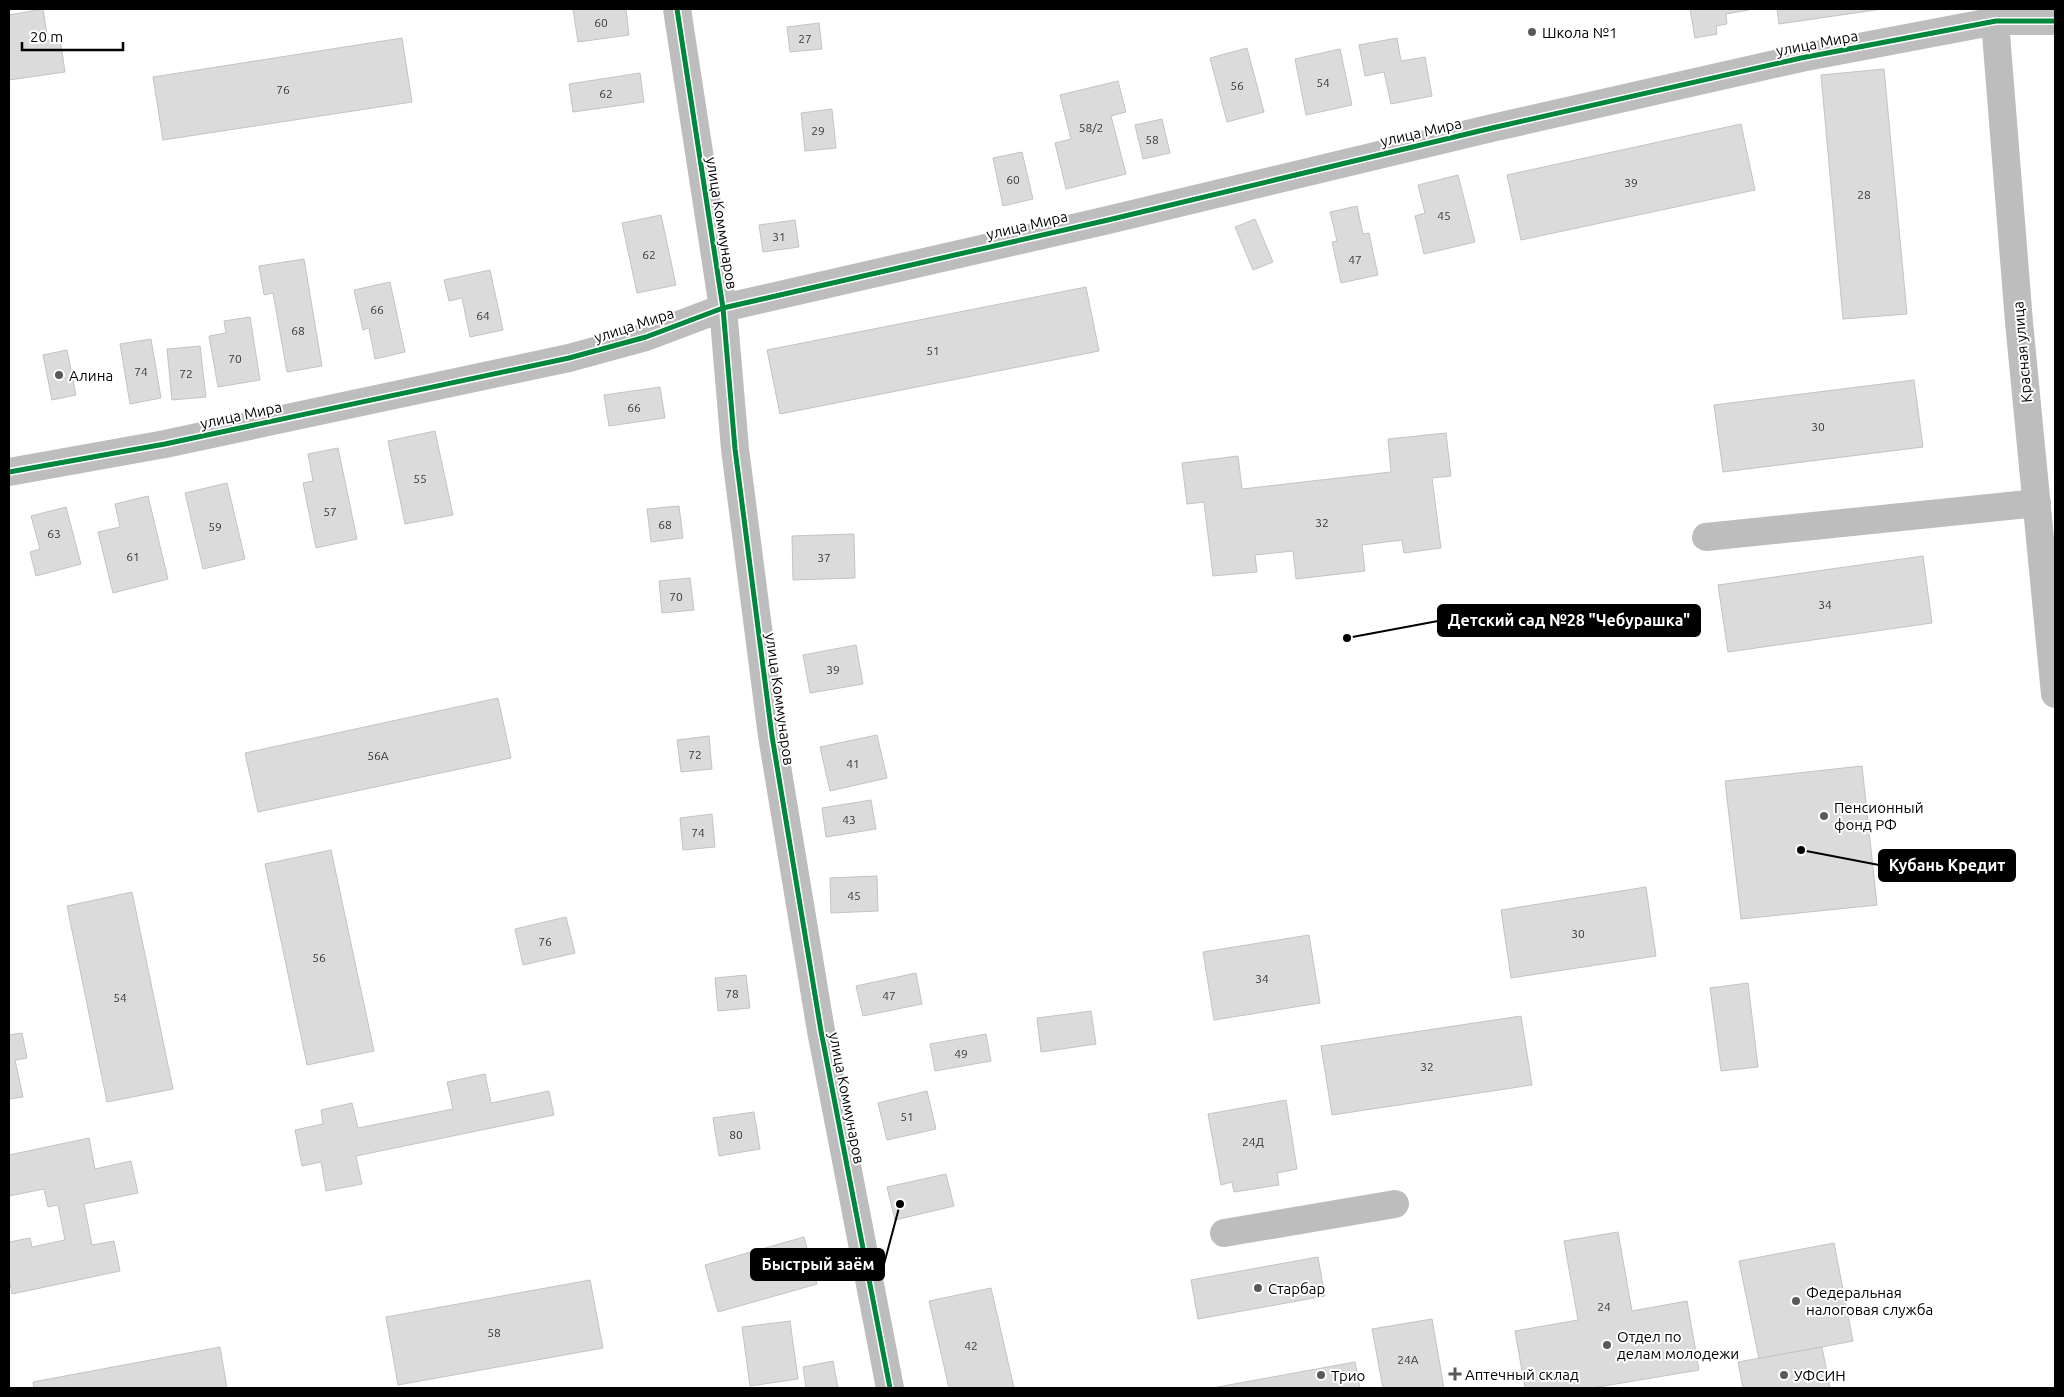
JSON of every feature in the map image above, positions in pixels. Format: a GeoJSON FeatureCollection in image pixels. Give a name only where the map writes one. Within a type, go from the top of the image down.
{"type":"FeatureCollection","features":[{"type":"Feature","properties":{"kind":"street","name":"улица Коммунаров"},"geometry":{"type":"LineString","coordinates":[[677,9],[723,308],[735,449],[772,736],[822,1031],[890,1388]]}},
{"type":"Feature","properties":{"kind":"street","name":"улица Мира"},"geometry":{"type":"LineString","coordinates":[[9,472],[165,444],[569,358],[646,337],[723,308],[1704,80],[1995,15],[2055,21]]}},
{"type":"Feature","properties":{"kind":"street","name":"Красная улица"},"geometry":{"type":"LineString","coordinates":[[1995,15],[2019,322],[2055,694]]}},
{"type":"Feature","properties":{"kind":"street"},"geometry":{"type":"LineString","coordinates":[[1706,537],[2037,502]]}},
{"type":"Feature","properties":{"kind":"street"},"geometry":{"type":"LineString","coordinates":[[1224,1233],[1395,1204]]}},
{"type":"Feature","properties":{"kind":"building"},"geometry":{"type":"Polygon","coordinates":[[[43,9],[48,41],[60,39],[65,72],[9,80],[9,15],[43,9]]]}},
{"type":"Feature","properties":{"kind":"building"},"geometry":{"type":"Polygon","coordinates":[[[573,9],[626,9],[629,35],[578,42],[573,9]]]}},
{"type":"Feature","properties":{"kind":"building"},"geometry":{"type":"Polygon","coordinates":[[[1690,9],[1749,10],[1726,14],[1727,24],[1716,26],[1717,34],[1695,38],[1690,9]]]}},
{"type":"Feature","properties":{"kind":"building"},"geometry":{"type":"Polygon","coordinates":[[[1777,9],[1882,9],[1779,24],[1777,9]]]}},
{"type":"Feature","properties":{"kind":"building"},"geometry":{"type":"Polygon","coordinates":[[[819,23],[822,49],[790,52],[787,27],[819,23]]]}},
{"type":"Feature","properties":{"kind":"building"},"geometry":{"type":"Polygon","coordinates":[[[402,38],[412,102],[163,140],[153,77],[402,38]]]}},
{"type":"Feature","properties":{"kind":"building"},"geometry":{"type":"Polygon","coordinates":[[[1397,38],[1401,61],[1425,57],[1432,96],[1391,104],[1384,72],[1365,76],[1359,45],[1397,38]]]}},
{"type":"Feature","properties":{"kind":"building"},"geometry":{"type":"Polygon","coordinates":[[[1247,48],[1264,112],[1227,122],[1210,58],[1247,48]]]}},
{"type":"Feature","properties":{"kind":"building"},"geometry":{"type":"Polygon","coordinates":[[[1340,49],[1352,105],[1306,115],[1295,59],[1340,49]]]}},
{"type":"Feature","properties":{"kind":"building"},"geometry":{"type":"Polygon","coordinates":[[[1884,69],[1907,314],[1843,319],[1821,75],[1884,69]]]}},
{"type":"Feature","properties":{"kind":"building"},"geometry":{"type":"Polygon","coordinates":[[[640,73],[644,102],[573,112],[569,84],[640,73]]]}},
{"type":"Feature","properties":{"kind":"building"},"geometry":{"type":"Polygon","coordinates":[[[1118,81],[1126,112],[1111,116],[1126,174],[1066,189],[1055,143],[1071,139],[1060,95],[1118,81]]]}},
{"type":"Feature","properties":{"kind":"building"},"geometry":{"type":"Polygon","coordinates":[[[832,109],[836,148],[805,151],[801,113],[832,109]]]}},
{"type":"Feature","properties":{"kind":"building"},"geometry":{"type":"Polygon","coordinates":[[[1162,119],[1170,153],[1143,159],[1135,125],[1162,119]]]}},
{"type":"Feature","properties":{"kind":"building"},"geometry":{"type":"Polygon","coordinates":[[[1741,124],[1755,190],[1521,240],[1507,175],[1741,124]]]}},
{"type":"Feature","properties":{"kind":"building"},"geometry":{"type":"Polygon","coordinates":[[[1022,152],[1033,199],[1003,206],[993,158],[1022,152]]]}},
{"type":"Feature","properties":{"kind":"building"},"geometry":{"type":"Polygon","coordinates":[[[1458,175],[1475,242],[1424,254],[1415,216],[1425,213],[1418,185],[1458,175]]]}},
{"type":"Feature","properties":{"kind":"building"},"geometry":{"type":"Polygon","coordinates":[[[1357,206],[1363,234],[1369,233],[1378,275],[1341,283],[1332,242],[1337,241],[1330,212],[1357,206]]]}},
{"type":"Feature","properties":{"kind":"building"},"geometry":{"type":"Polygon","coordinates":[[[661,215],[676,285],[637,293],[622,223],[661,215]]]}},
{"type":"Feature","properties":{"kind":"building"},"geometry":{"type":"Polygon","coordinates":[[[1255,219],[1273,262],[1253,270],[1235,227],[1255,219]]]}},
{"type":"Feature","properties":{"kind":"building"},"geometry":{"type":"Polygon","coordinates":[[[795,220],[799,247],[763,252],[759,225],[795,220]]]}},
{"type":"Feature","properties":{"kind":"building"},"geometry":{"type":"Polygon","coordinates":[[[304,259],[322,366],[287,372],[273,293],[264,295],[259,266],[304,259]]]}},
{"type":"Feature","properties":{"kind":"building"},"geometry":{"type":"Polygon","coordinates":[[[490,270],[503,330],[470,337],[462,298],[449,301],[444,280],[490,270]]]}},
{"type":"Feature","properties":{"kind":"building"},"geometry":{"type":"Polygon","coordinates":[[[390,282],[405,352],[375,359],[369,328],[363,330],[354,290],[390,282]]]}},
{"type":"Feature","properties":{"kind":"building"},"geometry":{"type":"Polygon","coordinates":[[[1086,287],[1099,351],[780,414],[767,350],[1086,287]]]}},
{"type":"Feature","properties":{"kind":"building"},"geometry":{"type":"Polygon","coordinates":[[[250,317],[260,380],[218,387],[209,336],[226,333],[224,321],[250,317]]]}},
{"type":"Feature","properties":{"kind":"building"},"geometry":{"type":"Polygon","coordinates":[[[151,339],[161,398],[130,404],[120,344],[151,339]]]}},
{"type":"Feature","properties":{"kind":"building"},"geometry":{"type":"Polygon","coordinates":[[[200,346],[206,397],[172,400],[167,349],[200,346]]]}},
{"type":"Feature","properties":{"kind":"building","name":"Алина"},"geometry":{"type":"Polygon","coordinates":[[[67,350],[76,395],[52,400],[43,355],[67,350]]]}},
{"type":"Feature","properties":{"kind":"building"},"geometry":{"type":"Polygon","coordinates":[[[1914,380],[1923,447],[1723,472],[1714,405],[1914,380]]]}},
{"type":"Feature","properties":{"kind":"building"},"geometry":{"type":"Polygon","coordinates":[[[660,387],[665,418],[609,426],[604,395],[660,387]]]}},
{"type":"Feature","properties":{"kind":"building"},"geometry":{"type":"Polygon","coordinates":[[[435,431],[453,515],[405,524],[388,441],[435,431]]]}},
{"type":"Feature","properties":{"kind":"building"},"geometry":{"type":"Polygon","coordinates":[[[1446,433],[1451,476],[1432,478],[1441,548],[1404,553],[1402,540],[1362,545],[1365,571],[1296,579],[1293,551],[1255,555],[1257,572],[1213,576],[1204,502],[1187,504],[1182,463],[1238,456],[1242,489],[1391,472],[1388,439],[1446,433]]]}},
{"type":"Feature","properties":{"kind":"building"},"geometry":{"type":"Polygon","coordinates":[[[338,448],[357,539],[316,548],[303,483],[313,481],[308,454],[338,448]]]}},
{"type":"Feature","properties":{"kind":"building"},"geometry":{"type":"Polygon","coordinates":[[[227,483],[245,559],[203,569],[185,493],[227,483]]]}},
{"type":"Feature","properties":{"kind":"building"},"geometry":{"type":"Polygon","coordinates":[[[148,496],[168,579],[113,593],[98,532],[120,527],[115,504],[148,496]]]}},
{"type":"Feature","properties":{"kind":"building"},"geometry":{"type":"Polygon","coordinates":[[[679,506],[683,538],[651,542],[647,509],[679,506]]]}},
{"type":"Feature","properties":{"kind":"building"},"geometry":{"type":"Polygon","coordinates":[[[66,507],[81,564],[36,576],[30,552],[40,549],[31,516],[66,507]]]}},
{"type":"Feature","properties":{"kind":"building"},"geometry":{"type":"Polygon","coordinates":[[[854,534],[855,578],[793,580],[792,536],[854,534]]]}},
{"type":"Feature","properties":{"kind":"building"},"geometry":{"type":"Polygon","coordinates":[[[1923,556],[1932,623],[1728,652],[1718,585],[1923,556]]]}},
{"type":"Feature","properties":{"kind":"building"},"geometry":{"type":"Polygon","coordinates":[[[690,578],[694,610],[662,613],[659,581],[690,578]]]}},
{"type":"Feature","properties":{"kind":"building"},"geometry":{"type":"Polygon","coordinates":[[[856,645],[863,684],[810,693],[803,655],[856,645]]]}},
{"type":"Feature","properties":{"kind":"building"},"geometry":{"type":"Polygon","coordinates":[[[498,698],[511,758],[258,812],[245,753],[498,698]]]}},
{"type":"Feature","properties":{"kind":"building"},"geometry":{"type":"Polygon","coordinates":[[[877,735],[887,778],[830,791],[820,747],[877,735]]]}},
{"type":"Feature","properties":{"kind":"building"},"geometry":{"type":"Polygon","coordinates":[[[709,736],[712,769],[681,772],[677,740],[709,736]]]}},
{"type":"Feature","properties":{"kind":"building"},"geometry":{"type":"Polygon","coordinates":[[[1862,766],[1877,905],[1741,919],[1725,781],[1862,766]]]}},
{"type":"Feature","properties":{"kind":"building"},"geometry":{"type":"Polygon","coordinates":[[[871,800],[876,829],[826,837],[822,808],[871,800]]]}},
{"type":"Feature","properties":{"kind":"building"},"geometry":{"type":"Polygon","coordinates":[[[712,814],[715,847],[683,850],[680,818],[712,814]]]}},
{"type":"Feature","properties":{"kind":"building"},"geometry":{"type":"Polygon","coordinates":[[[331,850],[374,1051],[307,1065],[265,864],[331,850]]]}},
{"type":"Feature","properties":{"kind":"building"},"geometry":{"type":"Polygon","coordinates":[[[877,876],[878,911],[831,913],[830,878],[877,876]]]}},
{"type":"Feature","properties":{"kind":"building"},"geometry":{"type":"Polygon","coordinates":[[[1646,887],[1656,956],[1511,978],[1501,910],[1646,887]]]}},
{"type":"Feature","properties":{"kind":"building"},"geometry":{"type":"Polygon","coordinates":[[[132,892],[173,1089],[107,1102],[67,906],[132,892]]]}},
{"type":"Feature","properties":{"kind":"building"},"geometry":{"type":"Polygon","coordinates":[[[566,917],[575,953],[523,965],[515,929],[566,917]]]}},
{"type":"Feature","properties":{"kind":"building"},"geometry":{"type":"Polygon","coordinates":[[[1309,935],[1320,1003],[1214,1020],[1203,952],[1309,935]]]}},
{"type":"Feature","properties":{"kind":"building"},"geometry":{"type":"Polygon","coordinates":[[[916,973],[922,1004],[863,1016],[856,986],[916,973]]]}},
{"type":"Feature","properties":{"kind":"building"},"geometry":{"type":"Polygon","coordinates":[[[746,975],[750,1008],[718,1011],[715,978],[746,975]]]}},
{"type":"Feature","properties":{"kind":"building"},"geometry":{"type":"Polygon","coordinates":[[[1748,983],[1758,1067],[1721,1071],[1710,988],[1748,983]]]}},
{"type":"Feature","properties":{"kind":"building"},"geometry":{"type":"Polygon","coordinates":[[[1091,1011],[1096,1044],[1041,1052],[1037,1018],[1091,1011]]]}},
{"type":"Feature","properties":{"kind":"building"},"geometry":{"type":"Polygon","coordinates":[[[1521,1016],[1532,1085],[1332,1115],[1321,1046],[1521,1016]]]}},
{"type":"Feature","properties":{"kind":"building"},"geometry":{"type":"Polygon","coordinates":[[[22,1033],[27,1058],[15,1060],[23,1097],[9,1099],[9,1035],[22,1033]]]}},
{"type":"Feature","properties":{"kind":"building"},"geometry":{"type":"Polygon","coordinates":[[[986,1034],[991,1061],[935,1071],[930,1044],[986,1034]]]}},
{"type":"Feature","properties":{"kind":"building"},"geometry":{"type":"Polygon","coordinates":[[[485,1074],[491,1103],[549,1091],[554,1115],[356,1156],[362,1184],[326,1191],[321,1162],[302,1166],[295,1130],[323,1124],[321,1110],[352,1103],[358,1128],[453,1109],[447,1082],[485,1074]]]}},
{"type":"Feature","properties":{"kind":"building"},"geometry":{"type":"Polygon","coordinates":[[[927,1091],[936,1129],[887,1140],[878,1103],[927,1091]]]}},
{"type":"Feature","properties":{"kind":"building"},"geometry":{"type":"Polygon","coordinates":[[[1286,1100],[1297,1169],[1277,1173],[1279,1185],[1234,1192],[1232,1182],[1221,1185],[1208,1114],[1286,1100]]]}},
{"type":"Feature","properties":{"kind":"building"},"geometry":{"type":"Polygon","coordinates":[[[754,1112],[760,1149],[719,1156],[713,1118],[754,1112]]]}},
{"type":"Feature","properties":{"kind":"building"},"geometry":{"type":"Polygon","coordinates":[[[89,1138],[95,1169],[131,1161],[138,1193],[84,1204],[92,1245],[114,1241],[120,1271],[12,1294],[9,1279],[9,1242],[30,1238],[32,1247],[65,1240],[58,1205],[48,1207],[44,1189],[9,1196],[9,1155],[89,1138]]]}},
{"type":"Feature","properties":{"kind":"building"},"geometry":{"type":"Polygon","coordinates":[[[946,1174],[954,1206],[895,1220],[887,1187],[946,1174]]]}},
{"type":"Feature","properties":{"kind":"building"},"geometry":{"type":"Polygon","coordinates":[[[1618,1232],[1632,1311],[1687,1301],[1699,1370],[1592,1388],[1525,1388],[1515,1331],[1578,1320],[1564,1241],[1618,1232]]]}},
{"type":"Feature","properties":{"kind":"building"},"geometry":{"type":"Polygon","coordinates":[[[804,1237],[817,1284],[718,1312],[705,1265],[804,1237]]]}},
{"type":"Feature","properties":{"kind":"building","name":"Федеральная налоговая служба"},"geometry":{"type":"Polygon","coordinates":[[[1834,1243],[1853,1341],[1759,1359],[1739,1261],[1834,1243]]]}},
{"type":"Feature","properties":{"kind":"building","name":"Старбар"},"geometry":{"type":"Polygon","coordinates":[[[1318,1257],[1325,1296],[1198,1319],[1191,1280],[1318,1257]]]}},
{"type":"Feature","properties":{"kind":"building"},"geometry":{"type":"Polygon","coordinates":[[[590,1280],[603,1348],[398,1385],[386,1317],[590,1280]]]}},
{"type":"Feature","properties":{"kind":"building"},"geometry":{"type":"Polygon","coordinates":[[[991,1288],[1014,1388],[949,1388],[929,1301],[991,1288]]]}},
{"type":"Feature","properties":{"kind":"building"},"geometry":{"type":"Polygon","coordinates":[[[1432,1319],[1444,1388],[1383,1388],[1372,1329],[1432,1319]]]}},
{"type":"Feature","properties":{"kind":"building"},"geometry":{"type":"Polygon","coordinates":[[[790,1321],[798,1379],[750,1386],[742,1327],[790,1321]]]}},
{"type":"Feature","properties":{"kind":"building"},"geometry":{"type":"Polygon","coordinates":[[[220,1347],[227,1388],[34,1388],[33,1382],[220,1347]]]}},
{"type":"Feature","properties":{"kind":"building","name":"УФСИН"},"geometry":{"type":"Polygon","coordinates":[[[1822,1347],[1830,1388],[1743,1388],[1738,1362],[1822,1347]]]}},
{"type":"Feature","properties":{"kind":"building"},"geometry":{"type":"Polygon","coordinates":[[[833,1361],[838,1388],[806,1388],[803,1367],[833,1361]]]}},
{"type":"Feature","properties":{"kind":"building","name":"Трио"},"geometry":{"type":"Polygon","coordinates":[[[1355,1362],[1360,1388],[1212,1388],[1355,1362]]]}},
{"type":"Feature","properties":{"kind":"cycle path"},"geometry":{"type":"LineString","coordinates":[[677,9],[723,308],[735,449],[772,736],[821,1031],[890,1388]]}},
{"type":"Feature","properties":{"kind":"cycle path"},"geometry":{"type":"LineString","coordinates":[[9,472],[165,444],[569,358],[646,337],[723,308],[1108,220],[1492,128],[1801,58],[1996,21],[2055,21]]}},
{"type":"Feature","properties":{"kind":"place","name":"Школа №1"},"geometry":{"type":"Point","coordinates":[1532,32]}},
{"type":"Feature","properties":{"kind":"place","name":"Алина"},"geometry":{"type":"Point","coordinates":[59,375]}},
{"type":"Feature","properties":{"kind":"place","name":"Детский сад №28 \"Чебурашка\""},"geometry":{"type":"Point","coordinates":[1347,638]}},
{"type":"Feature","properties":{"kind":"place","name":"Пенсионный фонд РФ"},"geometry":{"type":"Point","coordinates":[1824,816]}},
{"type":"Feature","properties":{"kind":"place","name":"Кубань Кредит"},"geometry":{"type":"Point","coordinates":[1801,850]}},
{"type":"Feature","properties":{"kind":"place","name":"Быстрый заём"},"geometry":{"type":"Point","coordinates":[900,1204]}},
{"type":"Feature","properties":{"kind":"place","name":"Старбар"},"geometry":{"type":"Point","coordinates":[1258,1288]}},
{"type":"Feature","properties":{"kind":"place","name":"Федеральная налоговая служба"},"geometry":{"type":"Point","coordinates":[1796,1301]}},
{"type":"Feature","properties":{"kind":"place","name":"Отдел по делам молодежи"},"geometry":{"type":"Point","coordinates":[1607,1345]}},
{"type":"Feature","properties":{"kind":"place","name":"Аптечный склад"},"geometry":{"type":"Point","coordinates":[1455,1374]}},
{"type":"Feature","properties":{"kind":"place","name":"Трио"},"geometry":{"type":"Point","coordinates":[1321,1375]}},
{"type":"Feature","properties":{"kind":"place","name":"УФСИН"},"geometry":{"type":"Point","coordinates":[1784,1375]}}]}
